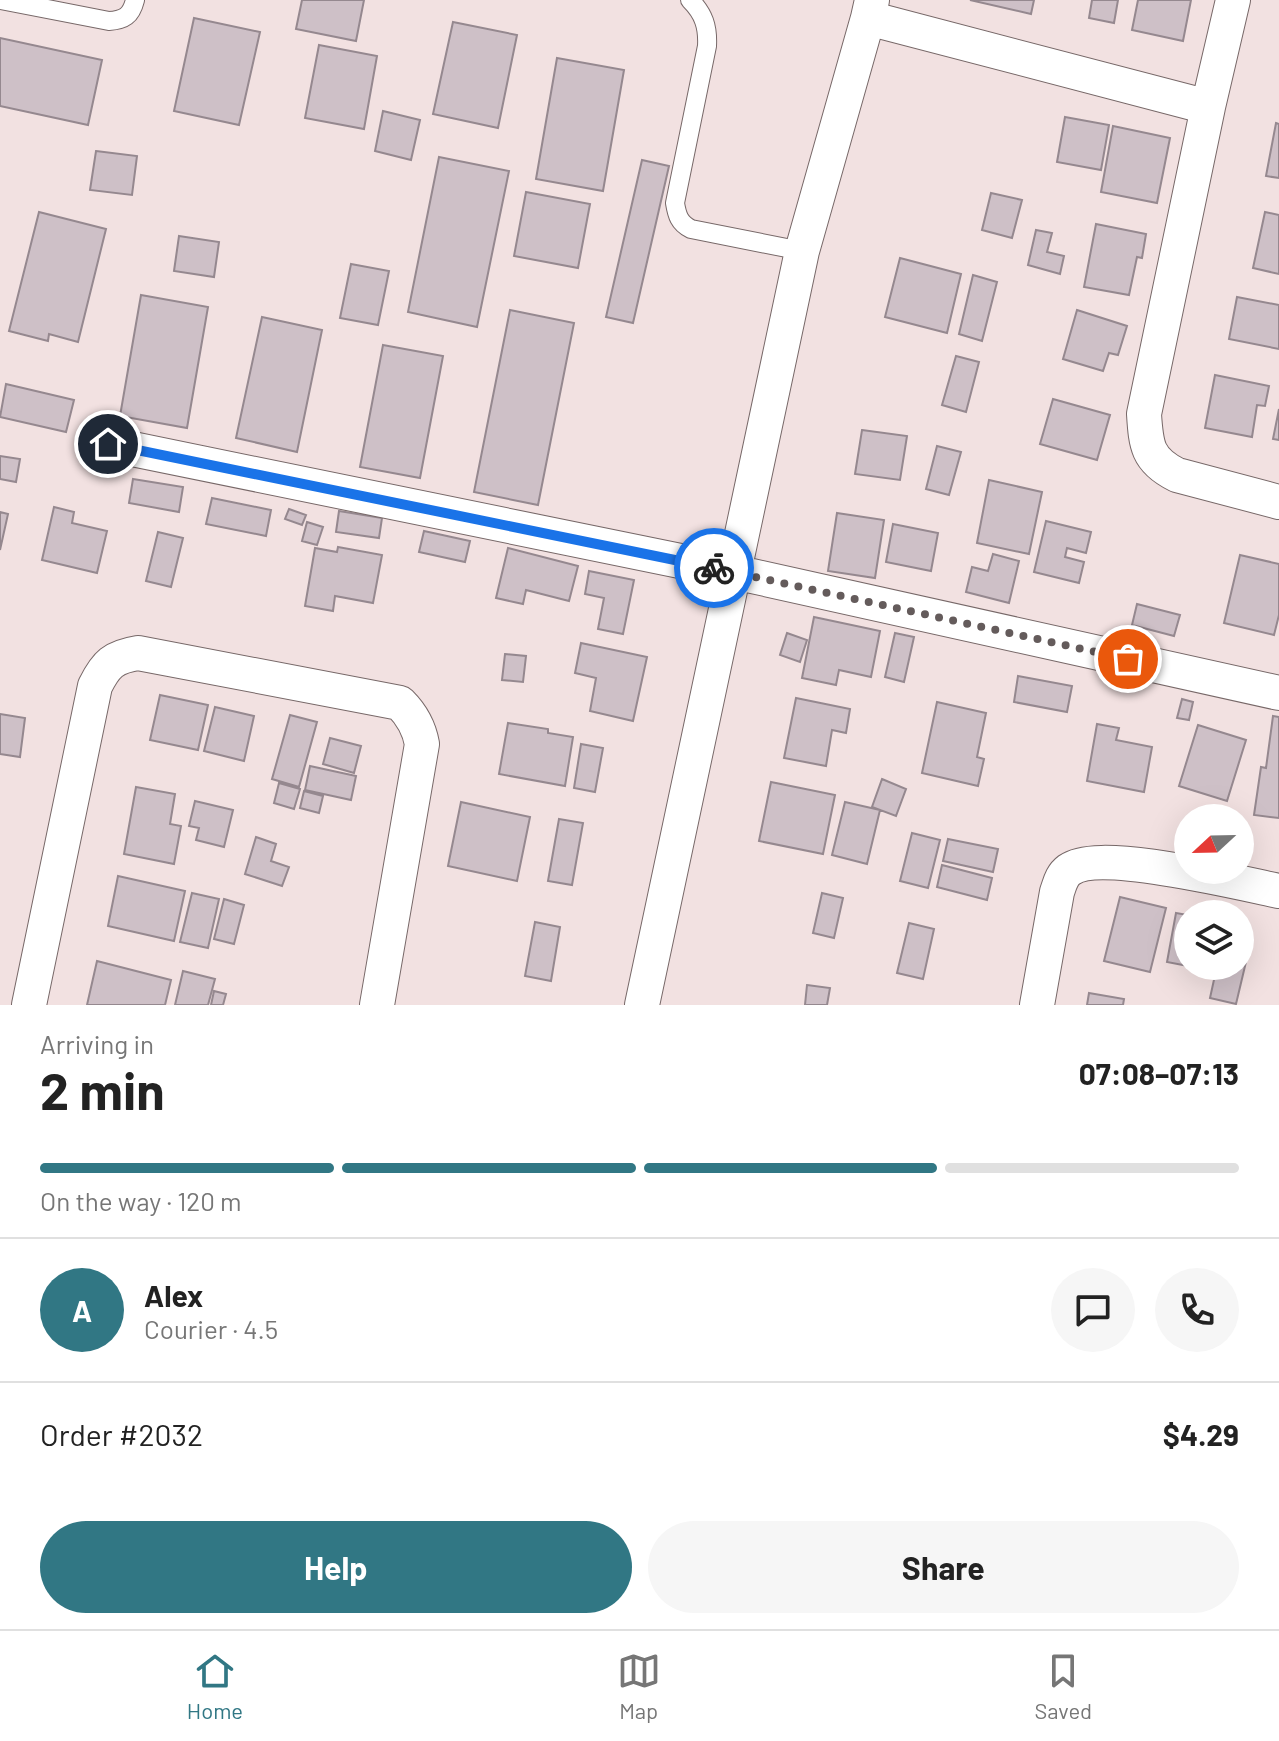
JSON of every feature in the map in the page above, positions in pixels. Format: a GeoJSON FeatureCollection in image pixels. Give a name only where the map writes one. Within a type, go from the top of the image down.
{"type":"FeatureCollection","features":[{"type":"Feature","properties":{"kind":"street"},"geometry":{"type":"LineString","coordinates":[[1233,0],[1144,414],[1146,439],[1151,456],[1177,475],[1279,502]]}},
{"type":"Feature","properties":{"kind":"street"},"geometry":{"type":"LineString","coordinates":[[642,1005],[802,251],[870,9],[1208,107]]}},
{"type":"Feature","properties":{"kind":"street"},"geometry":{"type":"LineString","coordinates":[[108,444],[734,572],[1279,693]]}},
{"type":"Feature","properties":{"kind":"street"},"geometry":{"type":"LineString","coordinates":[[29,1005],[95,686],[111,662],[121,656],[138,653],[400,703],[416,723],[422,744],[377,1005]]}},
{"type":"Feature","properties":{"kind":"street"},"geometry":{"type":"LineString","coordinates":[[1037,1005],[1057,892],[1062,876],[1071,869],[1091,863],[1133,863],[1279,891]]}},
{"type":"Feature","properties":{"kind":"lane"},"geometry":{"type":"LineString","coordinates":[[1,0],[109,21],[124,19],[135,0]]}},
{"type":"Feature","properties":{"kind":"lane"},"geometry":{"type":"LineString","coordinates":[[690,0],[701,12],[707,29],[707,46],[675,203],[677,214],[691,229],[802,251]]}},
{"type":"Feature","properties":{"kind":"building"},"geometry":{"type":"Polygon","coordinates":[[[302,0],[364,0],[356,41],[296,29],[302,0]]]}},
{"type":"Feature","properties":{"kind":"building"},"geometry":{"type":"Polygon","coordinates":[[[970,0],[1034,0],[1031,14],[970,0]]]}},
{"type":"Feature","properties":{"kind":"building"},"geometry":{"type":"Polygon","coordinates":[[[1092,0],[1118,0],[1114,23],[1089,18],[1092,0]]]}},
{"type":"Feature","properties":{"kind":"building"},"geometry":{"type":"Polygon","coordinates":[[[1138,0],[1191,0],[1183,41],[1132,30],[1138,0]]]}},
{"type":"Feature","properties":{"kind":"building"},"geometry":{"type":"Polygon","coordinates":[[[194,18],[260,32],[239,125],[174,111],[194,18]]]}},
{"type":"Feature","properties":{"kind":"building"},"geometry":{"type":"Polygon","coordinates":[[[453,22],[517,35],[498,128],[433,114],[453,22]]]}},
{"type":"Feature","properties":{"kind":"building"},"geometry":{"type":"Polygon","coordinates":[[[0,38],[102,60],[88,125],[0,106],[0,38]]]}},
{"type":"Feature","properties":{"kind":"building"},"geometry":{"type":"Polygon","coordinates":[[[319,45],[377,56],[364,129],[305,118],[319,45]]]}},
{"type":"Feature","properties":{"kind":"building"},"geometry":{"type":"Polygon","coordinates":[[[557,58],[624,70],[603,191],[536,179],[557,58]]]}},
{"type":"Feature","properties":{"kind":"building"},"geometry":{"type":"Polygon","coordinates":[[[383,111],[420,120],[411,160],[375,151],[383,111]]]}},
{"type":"Feature","properties":{"kind":"building"},"geometry":{"type":"Polygon","coordinates":[[[1065,117],[1109,125],[1101,170],[1057,162],[1065,117]]]}},
{"type":"Feature","properties":{"kind":"building"},"geometry":{"type":"Polygon","coordinates":[[[1276,123],[1279,124],[1279,178],[1266,176],[1276,123]]]}},
{"type":"Feature","properties":{"kind":"building"},"geometry":{"type":"Polygon","coordinates":[[[1113,126],[1170,138],[1157,203],[1101,192],[1113,126]]]}},
{"type":"Feature","properties":{"kind":"building"},"geometry":{"type":"Polygon","coordinates":[[[96,151],[137,156],[132,195],[90,190],[96,151]]]}},
{"type":"Feature","properties":{"kind":"building"},"geometry":{"type":"Polygon","coordinates":[[[439,157],[509,171],[477,327],[408,312],[439,157]]]}},
{"type":"Feature","properties":{"kind":"building"},"geometry":{"type":"Polygon","coordinates":[[[642,160],[669,166],[633,323],[606,317],[642,160]]]}},
{"type":"Feature","properties":{"kind":"building"},"geometry":{"type":"Polygon","coordinates":[[[526,192],[590,204],[578,268],[514,256],[526,192]]]}},
{"type":"Feature","properties":{"kind":"building"},"geometry":{"type":"Polygon","coordinates":[[[991,193],[1022,200],[1012,238],[982,230],[991,193]]]}},
{"type":"Feature","properties":{"kind":"building"},"geometry":{"type":"Polygon","coordinates":[[[39,212],[106,229],[78,342],[49,334],[48,341],[9,331],[39,212]]]}},
{"type":"Feature","properties":{"kind":"building"},"geometry":{"type":"Polygon","coordinates":[[[1265,212],[1279,215],[1279,274],[1253,268],[1265,212]]]}},
{"type":"Feature","properties":{"kind":"building"},"geometry":{"type":"Polygon","coordinates":[[[1096,224],[1146,234],[1142,258],[1137,257],[1129,295],[1084,287],[1096,224]]]}},
{"type":"Feature","properties":{"kind":"building"},"geometry":{"type":"Polygon","coordinates":[[[1036,230],[1052,233],[1047,252],[1064,256],[1060,274],[1028,265],[1036,230]]]}},
{"type":"Feature","properties":{"kind":"building"},"geometry":{"type":"Polygon","coordinates":[[[179,236],[219,242],[214,277],[174,271],[179,236]]]}},
{"type":"Feature","properties":{"kind":"building"},"geometry":{"type":"Polygon","coordinates":[[[900,258],[961,274],[947,333],[885,317],[900,258]]]}},
{"type":"Feature","properties":{"kind":"building"},"geometry":{"type":"Polygon","coordinates":[[[351,264],[389,271],[378,325],[340,318],[351,264]]]}},
{"type":"Feature","properties":{"kind":"building"},"geometry":{"type":"Polygon","coordinates":[[[973,275],[997,282],[982,341],[959,334],[973,275]]]}},
{"type":"Feature","properties":{"kind":"building"},"geometry":{"type":"Polygon","coordinates":[[[141,295],[208,307],[187,428],[120,416],[141,295]]]}},
{"type":"Feature","properties":{"kind":"building"},"geometry":{"type":"Polygon","coordinates":[[[1237,297],[1279,305],[1279,349],[1229,339],[1237,297]]]}},
{"type":"Feature","properties":{"kind":"building"},"geometry":{"type":"Polygon","coordinates":[[[510,310],[574,323],[538,505],[474,492],[510,310]]]}},
{"type":"Feature","properties":{"kind":"building"},"geometry":{"type":"Polygon","coordinates":[[[1077,310],[1127,326],[1118,355],[1109,353],[1103,371],[1063,359],[1077,310]]]}},
{"type":"Feature","properties":{"kind":"building"},"geometry":{"type":"Polygon","coordinates":[[[262,317],[322,330],[297,452],[236,438],[262,317]]]}},
{"type":"Feature","properties":{"kind":"building"},"geometry":{"type":"Polygon","coordinates":[[[383,345],[443,356],[420,478],[360,467],[383,345]]]}},
{"type":"Feature","properties":{"kind":"building"},"geometry":{"type":"Polygon","coordinates":[[[956,356],[979,362],[966,412],[942,405],[956,356]]]}},
{"type":"Feature","properties":{"kind":"building"},"geometry":{"type":"Polygon","coordinates":[[[1215,375],[1269,386],[1265,406],[1257,405],[1252,437],[1205,428],[1215,375]]]}},
{"type":"Feature","properties":{"kind":"building"},"geometry":{"type":"Polygon","coordinates":[[[6,384],[74,400],[66,432],[0,417],[6,384]]]}},
{"type":"Feature","properties":{"kind":"building"},"geometry":{"type":"Polygon","coordinates":[[[1053,399],[1110,415],[1097,460],[1040,444],[1053,399]]]}},
{"type":"Feature","properties":{"kind":"building"},"geometry":{"type":"Polygon","coordinates":[[[1279,409],[1279,440],[1273,439],[1279,409]]]}},
{"type":"Feature","properties":{"kind":"building"},"geometry":{"type":"Polygon","coordinates":[[[862,430],[907,436],[900,480],[855,474],[862,430]]]}},
{"type":"Feature","properties":{"kind":"building"},"geometry":{"type":"Polygon","coordinates":[[[937,446],[961,452],[949,495],[926,489],[937,446]]]}},
{"type":"Feature","properties":{"kind":"building"},"geometry":{"type":"Polygon","coordinates":[[[0,456],[20,459],[16,482],[0,479],[0,456]]]}},
{"type":"Feature","properties":{"kind":"building"},"geometry":{"type":"Polygon","coordinates":[[[133,479],[183,487],[179,512],[129,503],[133,479]]]}},
{"type":"Feature","properties":{"kind":"building"},"geometry":{"type":"Polygon","coordinates":[[[989,480],[1042,492],[1029,554],[977,543],[989,480]]]}},
{"type":"Feature","properties":{"kind":"building"},"geometry":{"type":"Polygon","coordinates":[[[212,498],[271,510],[266,536],[206,524],[212,498]]]}},
{"type":"Feature","properties":{"kind":"building"},"geometry":{"type":"Polygon","coordinates":[[[54,507],[74,512],[72,523],[107,531],[97,573],[42,560],[54,507]]]}},
{"type":"Feature","properties":{"kind":"building"},"geometry":{"type":"Polygon","coordinates":[[[289,509],[306,515],[302,525],[285,519],[289,509]]]}},
{"type":"Feature","properties":{"kind":"building"},"geometry":{"type":"Polygon","coordinates":[[[339,511],[382,518],[379,538],[336,532],[339,511]]]}},
{"type":"Feature","properties":{"kind":"building"},"geometry":{"type":"Polygon","coordinates":[[[0,512],[8,514],[0,550],[0,512]]]}},
{"type":"Feature","properties":{"kind":"building"},"geometry":{"type":"Polygon","coordinates":[[[837,513],[884,520],[875,578],[828,571],[837,513]]]}},
{"type":"Feature","properties":{"kind":"building"},"geometry":{"type":"Polygon","coordinates":[[[1046,521],[1091,532],[1086,553],[1067,548],[1065,557],[1084,562],[1079,583],[1034,572],[1046,521]]]}},
{"type":"Feature","properties":{"kind":"building"},"geometry":{"type":"Polygon","coordinates":[[[307,522],[323,527],[317,545],[302,541],[307,522]]]}},
{"type":"Feature","properties":{"kind":"building"},"geometry":{"type":"Polygon","coordinates":[[[893,524],[938,533],[931,571],[886,562],[893,524]]]}},
{"type":"Feature","properties":{"kind":"building"},"geometry":{"type":"Polygon","coordinates":[[[424,531],[470,541],[465,562],[419,552],[424,531]]]}},
{"type":"Feature","properties":{"kind":"building"},"geometry":{"type":"Polygon","coordinates":[[[158,532],[183,538],[171,587],[146,581],[158,532]]]}},
{"type":"Feature","properties":{"kind":"building"},"geometry":{"type":"Polygon","coordinates":[[[338,547],[382,555],[373,603],[335,596],[333,611],[305,606],[315,548],[337,552],[338,547]]]}},
{"type":"Feature","properties":{"kind":"building"},"geometry":{"type":"Polygon","coordinates":[[[508,548],[578,566],[569,601],[526,590],[523,604],[496,598],[508,548]]]}},
{"type":"Feature","properties":{"kind":"building"},"geometry":{"type":"Polygon","coordinates":[[[993,554],[1019,561],[1009,603],[966,592],[972,567],[988,571],[993,554]]]}},
{"type":"Feature","properties":{"kind":"building"},"geometry":{"type":"Polygon","coordinates":[[[1240,555],[1279,564],[1279,615],[1274,635],[1224,623],[1240,555]]]}},
{"type":"Feature","properties":{"kind":"building"},"geometry":{"type":"Polygon","coordinates":[[[589,571],[634,580],[623,634],[598,629],[604,598],[585,594],[589,571]]]}},
{"type":"Feature","properties":{"kind":"building"},"geometry":{"type":"Polygon","coordinates":[[[1137,604],[1180,615],[1174,636],[1132,625],[1137,604]]]}},
{"type":"Feature","properties":{"kind":"building"},"geometry":{"type":"Polygon","coordinates":[[[814,617],[880,631],[871,677],[839,670],[836,685],[802,678],[814,617]]]}},
{"type":"Feature","properties":{"kind":"building"},"geometry":{"type":"Polygon","coordinates":[[[787,633],[807,640],[800,662],[780,655],[787,633]]]}},
{"type":"Feature","properties":{"kind":"building"},"geometry":{"type":"Polygon","coordinates":[[[895,633],[914,637],[904,682],[885,677],[895,633]]]}},
{"type":"Feature","properties":{"kind":"building"},"geometry":{"type":"Polygon","coordinates":[[[581,643],[647,657],[633,721],[590,711],[596,678],[575,673],[581,643]]]}},
{"type":"Feature","properties":{"kind":"building"},"geometry":{"type":"Polygon","coordinates":[[[505,654],[526,656],[523,682],[502,680],[505,654]]]}},
{"type":"Feature","properties":{"kind":"building"},"geometry":{"type":"Polygon","coordinates":[[[1018,676],[1072,686],[1067,712],[1014,702],[1018,676]]]}},
{"type":"Feature","properties":{"kind":"building"},"geometry":{"type":"Polygon","coordinates":[[[160,695],[208,705],[198,750],[150,740],[160,695]]]}},
{"type":"Feature","properties":{"kind":"building"},"geometry":{"type":"Polygon","coordinates":[[[796,698],[850,709],[846,733],[832,730],[826,766],[784,758],[796,698]]]}},
{"type":"Feature","properties":{"kind":"building"},"geometry":{"type":"Polygon","coordinates":[[[1182,699],[1193,702],[1189,720],[1177,718],[1182,699]]]}},
{"type":"Feature","properties":{"kind":"building"},"geometry":{"type":"Polygon","coordinates":[[[937,702],[986,713],[977,757],[984,759],[978,786],[922,773],[937,702]]]}},
{"type":"Feature","properties":{"kind":"building"},"geometry":{"type":"Polygon","coordinates":[[[215,707],[254,716],[244,761],[204,751],[215,707]]]}},
{"type":"Feature","properties":{"kind":"building"},"geometry":{"type":"Polygon","coordinates":[[[0,714],[25,718],[20,757],[0,754],[0,714]]]}},
{"type":"Feature","properties":{"kind":"building"},"geometry":{"type":"Polygon","coordinates":[[[290,715],[317,722],[299,787],[272,779],[290,715]]]}},
{"type":"Feature","properties":{"kind":"building"},"geometry":{"type":"Polygon","coordinates":[[[1273,716],[1279,717],[1279,818],[1254,815],[1261,767],[1266,768],[1273,716]]]}},
{"type":"Feature","properties":{"kind":"building"},"geometry":{"type":"Polygon","coordinates":[[[508,723],[548,729],[548,733],[573,737],[565,786],[499,774],[508,723]]]}},
{"type":"Feature","properties":{"kind":"building"},"geometry":{"type":"Polygon","coordinates":[[[1097,724],[1119,728],[1116,740],[1152,747],[1144,792],[1087,781],[1097,724]]]}},
{"type":"Feature","properties":{"kind":"building"},"geometry":{"type":"Polygon","coordinates":[[[1198,725],[1246,740],[1227,801],[1179,786],[1198,725]]]}},
{"type":"Feature","properties":{"kind":"building"},"geometry":{"type":"Polygon","coordinates":[[[330,738],[361,746],[354,773],[323,764],[330,738]]]}},
{"type":"Feature","properties":{"kind":"building"},"geometry":{"type":"Polygon","coordinates":[[[581,744],[603,748],[595,792],[574,788],[581,744]]]}},
{"type":"Feature","properties":{"kind":"building"},"geometry":{"type":"Polygon","coordinates":[[[310,766],[356,776],[351,800],[305,790],[310,766]]]}},
{"type":"Feature","properties":{"kind":"building"},"geometry":{"type":"Polygon","coordinates":[[[882,779],[906,789],[896,816],[872,807],[882,779]]]}},
{"type":"Feature","properties":{"kind":"building"},"geometry":{"type":"Polygon","coordinates":[[[771,782],[835,795],[823,854],[759,841],[771,782]]]}},
{"type":"Feature","properties":{"kind":"building"},"geometry":{"type":"Polygon","coordinates":[[[279,783],[300,789],[294,809],[274,803],[279,783]]]}},
{"type":"Feature","properties":{"kind":"building"},"geometry":{"type":"Polygon","coordinates":[[[136,787],[175,794],[170,824],[181,826],[174,864],[124,854],[136,787]]]}},
{"type":"Feature","properties":{"kind":"building"},"geometry":{"type":"Polygon","coordinates":[[[304,791],[323,796],[319,813],[300,808],[304,791]]]}},
{"type":"Feature","properties":{"kind":"building"},"geometry":{"type":"Polygon","coordinates":[[[195,801],[233,810],[224,847],[196,840],[199,828],[189,826],[195,801]]]}},
{"type":"Feature","properties":{"kind":"building"},"geometry":{"type":"Polygon","coordinates":[[[461,802],[530,817],[517,881],[448,866],[461,802]]]}},
{"type":"Feature","properties":{"kind":"building"},"geometry":{"type":"Polygon","coordinates":[[[845,802],[880,810],[867,864],[832,855],[845,802]]]}},
{"type":"Feature","properties":{"kind":"building"},"geometry":{"type":"Polygon","coordinates":[[[559,819],[583,823],[572,885],[548,881],[559,819]]]}},
{"type":"Feature","properties":{"kind":"building"},"geometry":{"type":"Polygon","coordinates":[[[912,833],[940,840],[928,888],[900,881],[912,833]]]}},
{"type":"Feature","properties":{"kind":"building"},"geometry":{"type":"Polygon","coordinates":[[[256,837],[276,844],[271,861],[289,867],[282,886],[245,874],[256,837]]]}},
{"type":"Feature","properties":{"kind":"building"},"geometry":{"type":"Polygon","coordinates":[[[948,839],[998,849],[993,872],[943,861],[948,839]]]}},
{"type":"Feature","properties":{"kind":"building"},"geometry":{"type":"Polygon","coordinates":[[[942,865],[992,878],[987,900],[937,887],[942,865]]]}},
{"type":"Feature","properties":{"kind":"building"},"geometry":{"type":"Polygon","coordinates":[[[118,876],[185,891],[174,941],[108,926],[118,876]]]}},
{"type":"Feature","properties":{"kind":"building"},"geometry":{"type":"Polygon","coordinates":[[[192,893],[219,899],[208,948],[180,942],[192,893]]]}},
{"type":"Feature","properties":{"kind":"building"},"geometry":{"type":"Polygon","coordinates":[[[822,893],[843,898],[834,938],[813,933],[822,893]]]}},
{"type":"Feature","properties":{"kind":"building"},"geometry":{"type":"Polygon","coordinates":[[[1120,897],[1166,908],[1150,972],[1104,961],[1120,897]]]}},
{"type":"Feature","properties":{"kind":"building"},"geometry":{"type":"Polygon","coordinates":[[[224,899],[244,905],[234,944],[214,939],[224,899]]]}},
{"type":"Feature","properties":{"kind":"building"},"geometry":{"type":"Polygon","coordinates":[[[535,922],[560,927],[551,981],[525,976],[535,922]]]}},
{"type":"Feature","properties":{"kind":"building"},"geometry":{"type":"Polygon","coordinates":[[[909,923],[934,929],[923,979],[897,973],[909,923]]]}},
{"type":"Feature","properties":{"kind":"building"},"geometry":{"type":"Polygon","coordinates":[[[1174,924],[1174,963],[1167,962],[1174,924]]]}},
{"type":"Feature","properties":{"kind":"building"},"geometry":{"type":"Polygon","coordinates":[[[97,961],[171,980],[165,1005],[87,1005],[97,961]]]}},
{"type":"Feature","properties":{"kind":"building"},"geometry":{"type":"Polygon","coordinates":[[[183,971],[215,979],[208,1005],[175,1005],[183,971]]]}},
{"type":"Feature","properties":{"kind":"building"},"geometry":{"type":"Polygon","coordinates":[[[1214,980],[1242,980],[1236,1004],[1210,998],[1214,980]]]}},
{"type":"Feature","properties":{"kind":"building"},"geometry":{"type":"Polygon","coordinates":[[[807,985],[830,988],[827,1005],[805,1005],[807,985]]]}},
{"type":"Feature","properties":{"kind":"building"},"geometry":{"type":"Polygon","coordinates":[[[214,991],[226,994],[223,1005],[211,1005],[214,991]]]}},
{"type":"Feature","properties":{"kind":"building"},"geometry":{"type":"Polygon","coordinates":[[[1089,993],[1124,999],[1123,1005],[1087,1005],[1089,993]]]}},
{"type":"Feature","properties":{"kind":"way so far"},"geometry":{"type":"LineString","coordinates":[[714,568],[1128,659]]}},
{"type":"Feature","properties":{"kind":"route"},"geometry":{"type":"LineString","coordinates":[[108,444],[714,568]]}}]}
